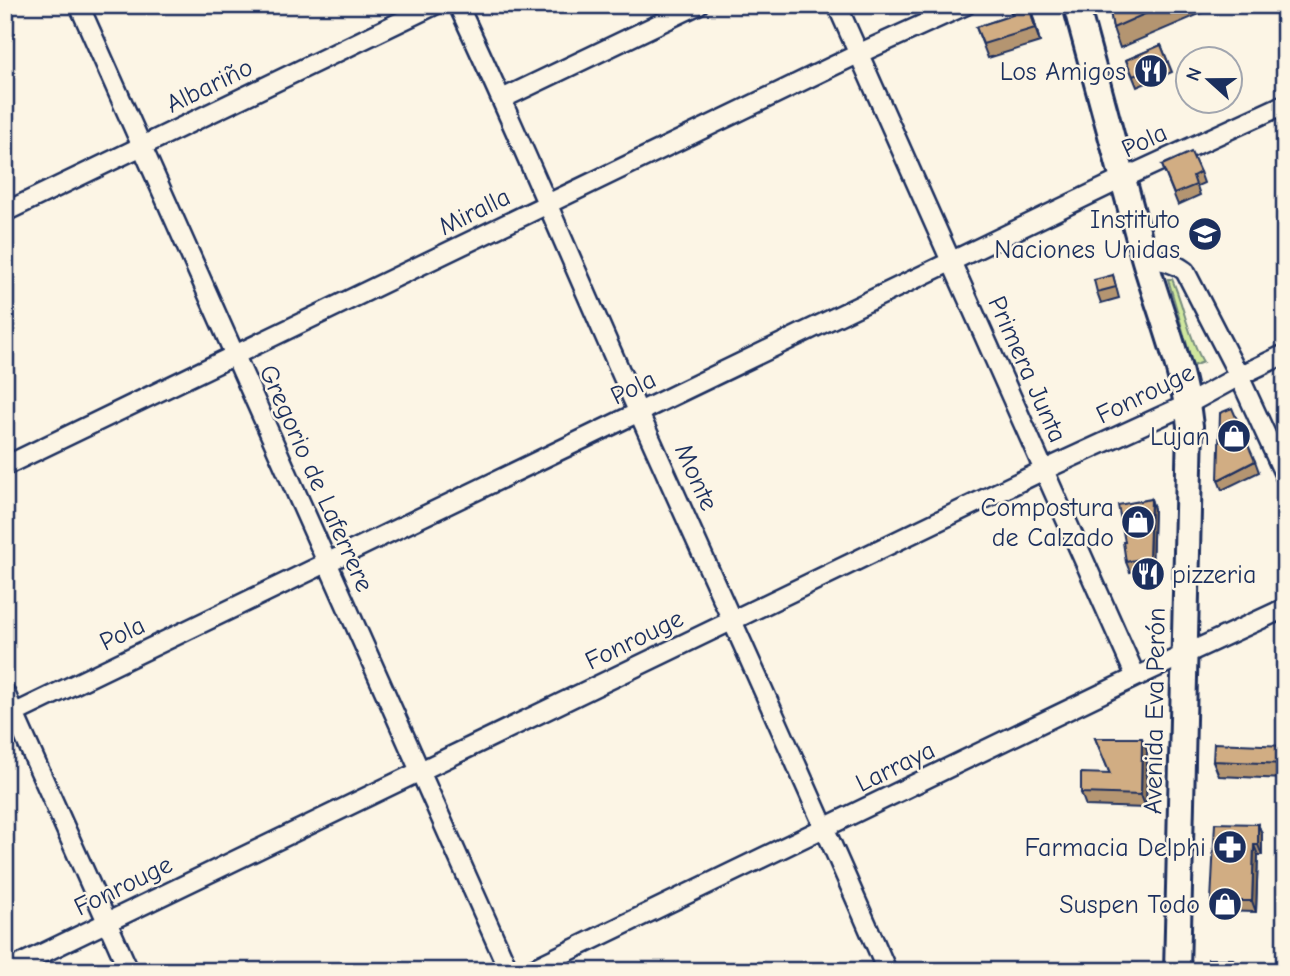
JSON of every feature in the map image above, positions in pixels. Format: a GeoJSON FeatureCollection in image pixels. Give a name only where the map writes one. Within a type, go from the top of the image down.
{"type":"FeatureCollection","features":[{"type":"Feature","properties":{"kind":"main road","name":"Avenida Eva Perón"},"geometry":{"type":"LineString","coordinates":[[1076,5],[1144,258],[1188,404],[1190,426],[1177,971]]}},
{"type":"Feature","properties":{"kind":"street","name":"Gregorio de Laferrere"},"geometry":{"type":"LineString","coordinates":[[79,5],[509,971]]}},
{"type":"Feature","properties":{"kind":"street","name":"Albariño"},"geometry":{"type":"LineString","coordinates":[[5,212],[436,5]]}},
{"type":"Feature","properties":{"kind":"street","name":"Monte"},"geometry":{"type":"LineString","coordinates":[[458,5],[887,971]]}},
{"type":"Feature","properties":{"kind":"street"},"geometry":{"type":"LineString","coordinates":[[502,99],[698,5]]}},
{"type":"Feature","properties":{"kind":"street","name":"Primera Junta"},"geometry":{"type":"LineString","coordinates":[[837,5],[1136,677]]}},
{"type":"Feature","properties":{"kind":"street","name":"Miralla"},"geometry":{"type":"LineString","coordinates":[[5,466],[860,53],[966,5]]}},
{"type":"Feature","properties":{"kind":"street","name":"Pola"},"geometry":{"type":"LineString","coordinates":[[10,716],[1124,178],[1285,104]]}},
{"type":"Feature","properties":{"kind":"street"},"geometry":{"type":"LineString","coordinates":[[1144,258],[1168,261],[1185,271],[1239,376],[1285,476]]}},
{"type":"Feature","properties":{"kind":"street","name":"Fonrouge"},"geometry":{"type":"LineString","coordinates":[[6,971],[1044,470],[1188,404],[1285,354]]}},
{"type":"Feature","properties":{"kind":"street","name":"Larraya"},"geometry":{"type":"LineString","coordinates":[[528,971],[1136,677],[1285,608]]}},
{"type":"Feature","properties":{"kind":"street"},"geometry":{"type":"LineString","coordinates":[[5,693],[10,716],[129,971]]}},
{"type":"Feature","properties":{"kind":"green space"},"geometry":{"type":"Polygon","coordinates":[[[1168,279],[1172,279],[1203,362],[1193,366],[1168,279]]]}},
{"type":"Feature","properties":{"kind":"building"},"geometry":{"type":"Polygon","coordinates":[[[1009,5],[1029,5],[1035,28],[983,44],[976,27],[1013,15],[1009,5]]]}},
{"type":"Feature","properties":{"kind":"building"},"geometry":{"type":"Polygon","coordinates":[[[1109,5],[1165,5],[1113,28],[1109,5]]]}},
{"type":"Feature","properties":{"kind":"building"},"geometry":{"type":"Polygon","coordinates":[[[1161,45],[1168,62],[1133,76],[1126,60],[1161,45]]]}},
{"type":"Feature","properties":{"kind":"building"},"geometry":{"type":"Polygon","coordinates":[[[1191,152],[1200,172],[1193,176],[1196,185],[1174,194],[1162,165],[1191,152]]]}},
{"type":"Feature","properties":{"kind":"building"},"geometry":{"type":"Polygon","coordinates":[[[1113,275],[1116,287],[1097,292],[1094,280],[1113,275]]]}},
{"type":"Feature","properties":{"kind":"building"},"geometry":{"type":"Polygon","coordinates":[[[1232,408],[1255,461],[1218,480],[1220,413],[1232,408]]]}},
{"type":"Feature","properties":{"kind":"building"},"geometry":{"type":"Polygon","coordinates":[[[1151,499],[1149,557],[1126,562],[1118,505],[1151,499]]]}},
{"type":"Feature","properties":{"kind":"building"},"geometry":{"type":"Polygon","coordinates":[[[1095,738],[1142,738],[1141,795],[1081,793],[1081,773],[1110,774],[1095,738]]]}},
{"type":"Feature","properties":{"kind":"building"},"geometry":{"type":"Polygon","coordinates":[[[1214,743],[1285,746],[1285,764],[1213,761],[1214,743]]]}},
{"type":"Feature","properties":{"kind":"building"},"geometry":{"type":"Polygon","coordinates":[[[1215,823],[1258,824],[1258,845],[1254,845],[1252,901],[1211,901],[1215,823]]]}},
{"type":"Feature","properties":{"kind":"building"},"geometry":{"type":"Polygon","coordinates":[[[1208,959],[1233,959],[1239,971],[1208,971],[1208,959]]]}},
{"type":"Feature","properties":{"kind":"building"},"geometry":{"type":"Polygon","coordinates":[[[1137,964],[1136,971],[1071,971],[1069,965],[1137,964]]]}},
{"type":"Feature","properties":{"kind":"place","name":"Los Amigos"},"geometry":{"type":"Point","coordinates":[1151,71]}},
{"type":"Feature","properties":{"kind":"place","name":"Instituto Naciones Unidas"},"geometry":{"type":"Point","coordinates":[1205,234]}},
{"type":"Feature","properties":{"kind":"place","name":"Lujan"},"geometry":{"type":"Point","coordinates":[1234,436]}},
{"type":"Feature","properties":{"kind":"place","name":"Compostura de Calzado"},"geometry":{"type":"Point","coordinates":[1138,522]}},
{"type":"Feature","properties":{"kind":"place","name":"pizzeria"},"geometry":{"type":"Point","coordinates":[1148,574]}},
{"type":"Feature","properties":{"kind":"place","name":"Farmacia Delphi"},"geometry":{"type":"Point","coordinates":[1230,847]}},
{"type":"Feature","properties":{"kind":"place","name":"Suspen Todo"},"geometry":{"type":"Point","coordinates":[1225,904]}}]}
